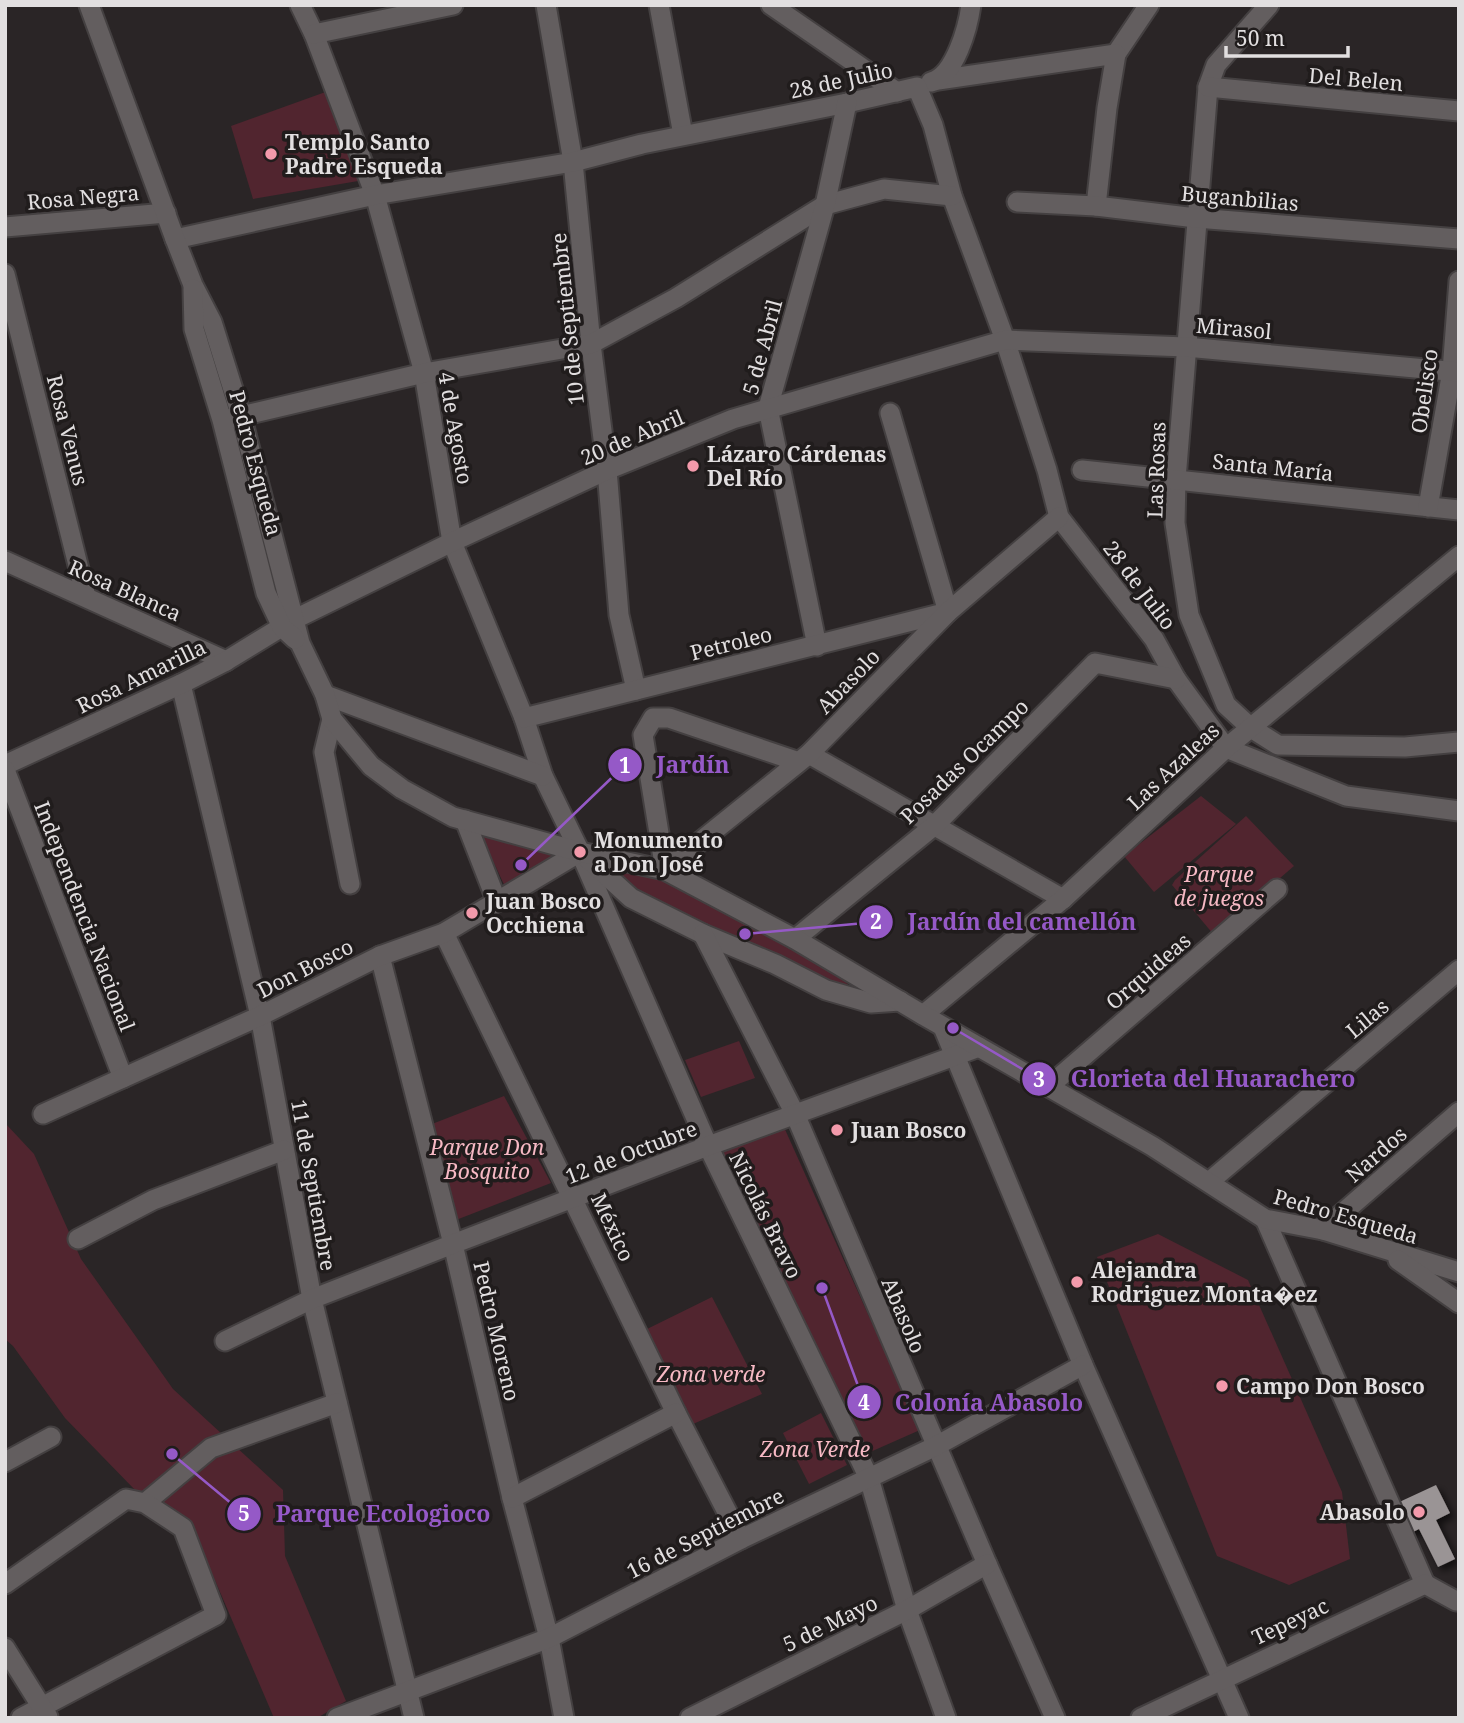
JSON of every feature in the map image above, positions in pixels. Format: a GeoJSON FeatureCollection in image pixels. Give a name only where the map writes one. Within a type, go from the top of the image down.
{"type":"FeatureCollection","features":[{"type":"Feature","properties":{"kind":"street","name":"Pedro Esqueda"},"geometry":{"type":"LineString","coordinates":[[89,5],[193,285],[194,329],[232,418],[267,593],[300,643],[325,695],[332,719],[371,766],[402,789],[453,817],[580,852],[666,870],[795,939],[923,1016],[1152,1146],[1265,1219],[1323,1230],[1386,1251],[1457,1269]]}},
{"type":"Feature","properties":{"kind":"street","name":"4 de Agosto"},"geometry":{"type":"LineString","coordinates":[[300,5],[314,34],[376,195],[424,373],[452,542],[524,718],[543,776],[580,852]]}},
{"type":"Feature","properties":{"kind":"street","name":"10 de Septiembre"},"geometry":{"type":"LineString","coordinates":[[547,5],[573,162],[607,470],[619,615],[636,690]]}},
{"type":"Feature","properties":{"kind":"street"},"geometry":{"type":"LineString","coordinates":[[659,5],[683,135]]}},
{"type":"Feature","properties":{"kind":"street"},"geometry":{"type":"LineString","coordinates":[[771,5],[897,92]]}},
{"type":"Feature","properties":{"kind":"street"},"geometry":{"type":"LineString","coordinates":[[938,80],[962,46],[971,5]]}},
{"type":"Feature","properties":{"kind":"street"},"geometry":{"type":"LineString","coordinates":[[1096,206],[1116,54],[1149,5]]}},
{"type":"Feature","properties":{"kind":"street","name":"Las Rosas"},"geometry":{"type":"LineString","coordinates":[[1269,5],[1216,65],[1208,87],[1176,479],[1175,523],[1189,615],[1226,705],[1251,727],[1278,745],[1405,747],[1459,742]]}},
{"type":"Feature","properties":{"kind":"street"},"geometry":{"type":"LineString","coordinates":[[314,34],[443,6]]}},
{"type":"Feature","properties":{"kind":"street"},"geometry":{"type":"LineString","coordinates":[[917,87],[938,80],[1116,54]]}},
{"type":"Feature","properties":{"kind":"street","name":"28 de Julio"},"geometry":{"type":"LineString","coordinates":[[175,239],[376,195],[573,162],[683,135],[917,87],[933,125],[952,196],[1005,340],[1047,470],[1059,517],[1154,639],[1176,679],[1226,748]]}},
{"type":"Feature","properties":{"kind":"street","name":"Del Belen"},"geometry":{"type":"LineString","coordinates":[[1208,87],[1459,111]]}},
{"type":"Feature","properties":{"kind":"street","name":"5 de Abril"},"geometry":{"type":"LineString","coordinates":[[817,646],[768,408],[825,205],[847,103]]}},
{"type":"Feature","properties":{"kind":"street"},"geometry":{"type":"LineString","coordinates":[[232,418],[424,373],[591,344],[676,298],[825,205],[884,189],[952,196]]}},
{"type":"Feature","properties":{"kind":"street","name":"Buganbilias"},"geometry":{"type":"LineString","coordinates":[[1017,202],[1096,206],[1196,218],[1459,239]]}},
{"type":"Feature","properties":{"kind":"street","name":"Rosa Negra"},"geometry":{"type":"LineString","coordinates":[[5,227],[166,213]]}},
{"type":"Feature","properties":{"kind":"street","name":"Rosa Venus"},"geometry":{"type":"LineString","coordinates":[[5,274],[86,597]]}},
{"type":"Feature","properties":{"kind":"street","name":"Obelisco"},"geometry":{"type":"LineString","coordinates":[[1428,507],[1455,371],[1459,281]]}},
{"type":"Feature","properties":{"kind":"street","name":"Mirasol"},"geometry":{"type":"LineString","coordinates":[[1005,340],[1186,347],[1455,371]]}},
{"type":"Feature","properties":{"kind":"street","name":"20 de Abril"},"geometry":{"type":"LineString","coordinates":[[288,623],[452,542],[607,470],[733,419],[1005,340]]}},
{"type":"Feature","properties":{"kind":"street"},"geometry":{"type":"LineString","coordinates":[[890,413],[948,612]]}},
{"type":"Feature","properties":{"kind":"street","name":"Santa María"},"geometry":{"type":"LineString","coordinates":[[1082,470],[1459,510]]}},
{"type":"Feature","properties":{"kind":"street","name":"Abasolo"},"geometry":{"type":"LineString","coordinates":[[666,870],[804,758],[948,612],[1059,517]]}},
{"type":"Feature","properties":{"kind":"street","name":"Las Azaleas"},"geometry":{"type":"LineString","coordinates":[[923,1016],[1063,899],[1226,748],[1459,556]]}},
{"type":"Feature","properties":{"kind":"street","name":"Rosa Blanca"},"geometry":{"type":"LineString","coordinates":[[5,561],[226,661]]}},
{"type":"Feature","properties":{"kind":"street","name":"Petroleo"},"geometry":{"type":"LineString","coordinates":[[524,718],[948,612]]}},
{"type":"Feature","properties":{"kind":"street","name":"Rosa Amarilla"},"geometry":{"type":"LineString","coordinates":[[5,768],[226,661],[288,623]]}},
{"type":"Feature","properties":{"kind":"street","name":"Posadas Ocampo"},"geometry":{"type":"LineString","coordinates":[[795,939],[935,825],[1095,663],[1176,679]]}},
{"type":"Feature","properties":{"kind":"street","name":"11 de Septiembre"},"geometry":{"type":"LineString","coordinates":[[181,684],[260,1016],[312,1299],[414,1718]]}},
{"type":"Feature","properties":{"kind":"street"},"geometry":{"type":"LineString","coordinates":[[325,695],[543,776]]}},
{"type":"Feature","properties":{"kind":"street"},"geometry":{"type":"LineString","coordinates":[[666,870],[643,735],[653,718],[669,718],[804,758],[935,825],[1063,899]]}},
{"type":"Feature","properties":{"kind":"street"},"geometry":{"type":"LineString","coordinates":[[332,719],[324,752],[350,884]]}},
{"type":"Feature","properties":{"kind":"street"},"geometry":{"type":"LineString","coordinates":[[1226,748],[1346,796],[1459,811]]}},
{"type":"Feature","properties":{"kind":"street","name":"Independencia Nacional"},"geometry":{"type":"LineString","coordinates":[[5,768],[123,1078]]}},
{"type":"Feature","properties":{"kind":"street"},"geometry":{"type":"LineString","coordinates":[[465,820],[497,902]]}},
{"type":"Feature","properties":{"kind":"street","name":"Pedro Esqueda"},"geometry":{"type":"LineString","coordinates":[[580,852],[631,898],[704,933],[826,990],[871,1003],[900,1002]]}},
{"type":"Feature","properties":{"kind":"street","name":"Don Bosco"},"geometry":{"type":"LineString","coordinates":[[43,1114],[260,1016],[380,956],[444,933],[580,852]]}},
{"type":"Feature","properties":{"kind":"street","name":"Nicolás Bravo"},"geometry":{"type":"LineString","coordinates":[[580,852],[708,1146],[869,1478],[907,1611],[946,1718]]}},
{"type":"Feature","properties":{"kind":"street","name":"Orquideas"},"geometry":{"type":"LineString","coordinates":[[1048,1087],[1277,889]]}},
{"type":"Feature","properties":{"kind":"street","name":"México"},"geometry":{"type":"LineString","coordinates":[[444,933],[676,1413],[741,1539]]}},
{"type":"Feature","properties":{"kind":"street","name":"Abasolo"},"geometry":{"type":"LineString","coordinates":[[704,933],[795,1114],[1055,1718]]}},
{"type":"Feature","properties":{"kind":"street","name":"Pedro Moreno"},"geometry":{"type":"LineString","coordinates":[[380,956],[453,1244],[512,1497],[550,1638],[564,1718]]}},
{"type":"Feature","properties":{"kind":"street","name":"Lilas"},"geometry":{"type":"LineString","coordinates":[[1209,1182],[1459,970]]}},
{"type":"Feature","properties":{"kind":"street"},"geometry":{"type":"LineString","coordinates":[[943,1027],[1083,1365],[1240,1718]]}},
{"type":"Feature","properties":{"kind":"street","name":"12 de Octubre"},"geometry":{"type":"LineString","coordinates":[[225,1340],[312,1299],[453,1244],[708,1146],[979,1047]]}},
{"type":"Feature","properties":{"kind":"street","name":"Nardos"},"geometry":{"type":"LineString","coordinates":[[1323,1230],[1459,1112]]}},
{"type":"Feature","properties":{"kind":"street"},"geometry":{"type":"LineString","coordinates":[[78,1239],[153,1200],[284,1150]]}},
{"type":"Feature","properties":{"kind":"street"},"geometry":{"type":"LineString","coordinates":[[1265,1219],[1425,1584],[1459,1601]]}},
{"type":"Feature","properties":{"kind":"street"},"geometry":{"type":"LineString","coordinates":[[1386,1251],[1459,1303]]}},
{"type":"Feature","properties":{"kind":"street","name":"16 de Septiembre"},"geometry":{"type":"LineString","coordinates":[[337,1718],[550,1638],[741,1539],[936,1446],[1083,1365]]}},
{"type":"Feature","properties":{"kind":"street"},"geometry":{"type":"LineString","coordinates":[[145,1503],[211,1448],[337,1403]]}},
{"type":"Feature","properties":{"kind":"street"},"geometry":{"type":"LineString","coordinates":[[512,1497],[676,1413]]}},
{"type":"Feature","properties":{"kind":"street"},"geometry":{"type":"LineString","coordinates":[[5,1462],[51,1437]]}},
{"type":"Feature","properties":{"kind":"street"},"geometry":{"type":"LineString","coordinates":[[5,1584],[126,1499],[145,1503],[183,1528],[216,1615],[45,1712],[21,1718]]}},
{"type":"Feature","properties":{"kind":"street","name":"5 de Mayo"},"geometry":{"type":"LineString","coordinates":[[690,1718],[907,1611],[987,1564]]}},
{"type":"Feature","properties":{"kind":"street","name":"Tepeyac"},"geometry":{"type":"LineString","coordinates":[[1141,1718],[1425,1584]]}},
{"type":"Feature","properties":{"kind":"street"},"geometry":{"type":"LineString","coordinates":[[5,1648],[45,1712]]}},
{"type":"Feature","properties":{"kind":"green space"},"geometry":{"type":"Polygon","coordinates":[[[331,90],[364,180],[253,199],[231,126],[331,90]]]}},
{"type":"Feature","properties":{"kind":"green space"},"geometry":{"type":"Polygon","coordinates":[[[1201,796],[1236,824],[1154,892],[1124,856],[1201,796]]]}},
{"type":"Feature","properties":{"kind":"green space","name":"Parque de juegos"},"geometry":{"type":"Polygon","coordinates":[[[1246,816],[1294,866],[1214,935],[1172,885],[1246,816]]]}},
{"type":"Feature","properties":{"kind":"green space"},"geometry":{"type":"Polygon","coordinates":[[[479,831],[563,855],[507,891],[479,831]]]}},
{"type":"Feature","properties":{"kind":"green space"},"geometry":{"type":"Polygon","coordinates":[[[602,863],[670,878],[838,973],[856,994],[634,894],[602,863]]]}},
{"type":"Feature","properties":{"kind":"green space"},"geometry":{"type":"Polygon","coordinates":[[[739,1041],[755,1078],[701,1097],[685,1060],[739,1041]]]}},
{"type":"Feature","properties":{"kind":"green space","name":"Parque Don Bosquito"},"geometry":{"type":"Polygon","coordinates":[[[504,1096],[551,1183],[456,1220],[432,1124],[504,1096]]]}},
{"type":"Feature","properties":{"kind":"green space"},"geometry":{"type":"Polygon","coordinates":[[[5,1123],[34,1154],[81,1259],[173,1389],[283,1490],[285,1556],[346,1701],[317,1718],[274,1718],[193,1529],[136,1491],[65,1418],[13,1346],[5,1339],[5,1123]]]}},
{"type":"Feature","properties":{"kind":"green space"},"geometry":{"type":"Polygon","coordinates":[[[783,1125],[920,1430],[868,1453],[719,1147],[783,1125]]]}},
{"type":"Feature","properties":{"kind":"green space","name":"Campo Don Bosco"},"geometry":{"type":"Polygon","coordinates":[[[1158,1234],[1248,1280],[1342,1492],[1350,1559],[1289,1585],[1217,1556],[1097,1257],[1158,1234]]]}},
{"type":"Feature","properties":{"kind":"green space","name":"Zona verde"},"geometry":{"type":"Polygon","coordinates":[[[712,1297],[762,1394],[693,1424],[647,1329],[712,1297]]]}},
{"type":"Feature","properties":{"kind":"green space","name":"Zona Verde"},"geometry":{"type":"Polygon","coordinates":[[[821,1413],[847,1465],[809,1484],[783,1433],[821,1413]]]}},
{"type":"Feature","properties":{"kind":"building"},"geometry":{"type":"Polygon","coordinates":[[[1436,1485],[1450,1513],[1436,1520],[1455,1559],[1438,1567],[1419,1529],[1409,1534],[1395,1504],[1436,1485]]]}},
{"type":"Feature","properties":{"kind":"place","name":"Templo Santo Padre Esqueda"},"geometry":{"type":"Point","coordinates":[271,154]}},
{"type":"Feature","properties":{"kind":"place","name":"Lázaro Cárdenas Del Río"},"geometry":{"type":"Point","coordinates":[693,466]}},
{"type":"Feature","properties":{"kind":"place","name":"Monumento a Don José"},"geometry":{"type":"Point","coordinates":[580,852]}},
{"type":"Feature","properties":{"kind":"place","name":"Jardín"},"geometry":{"type":"Point","coordinates":[521,865]}},
{"type":"Feature","properties":{"kind":"place","name":"Juan Bosco Occhiena"},"geometry":{"type":"Point","coordinates":[472,913]}},
{"type":"Feature","properties":{"kind":"place","name":"Jardín del camellón"},"geometry":{"type":"Point","coordinates":[745,934]}},
{"type":"Feature","properties":{"kind":"place","name":"Glorieta del Huarachero"},"geometry":{"type":"Point","coordinates":[953,1028]}},
{"type":"Feature","properties":{"kind":"place","name":"Juan Bosco"},"geometry":{"type":"Point","coordinates":[837,1130]}},
{"type":"Feature","properties":{"kind":"place","name":"Alejandra Rodriguez Monta�ez"},"geometry":{"type":"Point","coordinates":[1077,1282]}},
{"type":"Feature","properties":{"kind":"place","name":"Colonía Abasolo"},"geometry":{"type":"Point","coordinates":[822,1288]}},
{"type":"Feature","properties":{"kind":"place","name":"Campo Don Bosco"},"geometry":{"type":"Point","coordinates":[1222,1386]}},
{"type":"Feature","properties":{"kind":"place","name":"Parque Ecologioco"},"geometry":{"type":"Point","coordinates":[172,1454]}},
{"type":"Feature","properties":{"kind":"place","name":"Abasolo"},"geometry":{"type":"Point","coordinates":[1419,1512]}}]}
